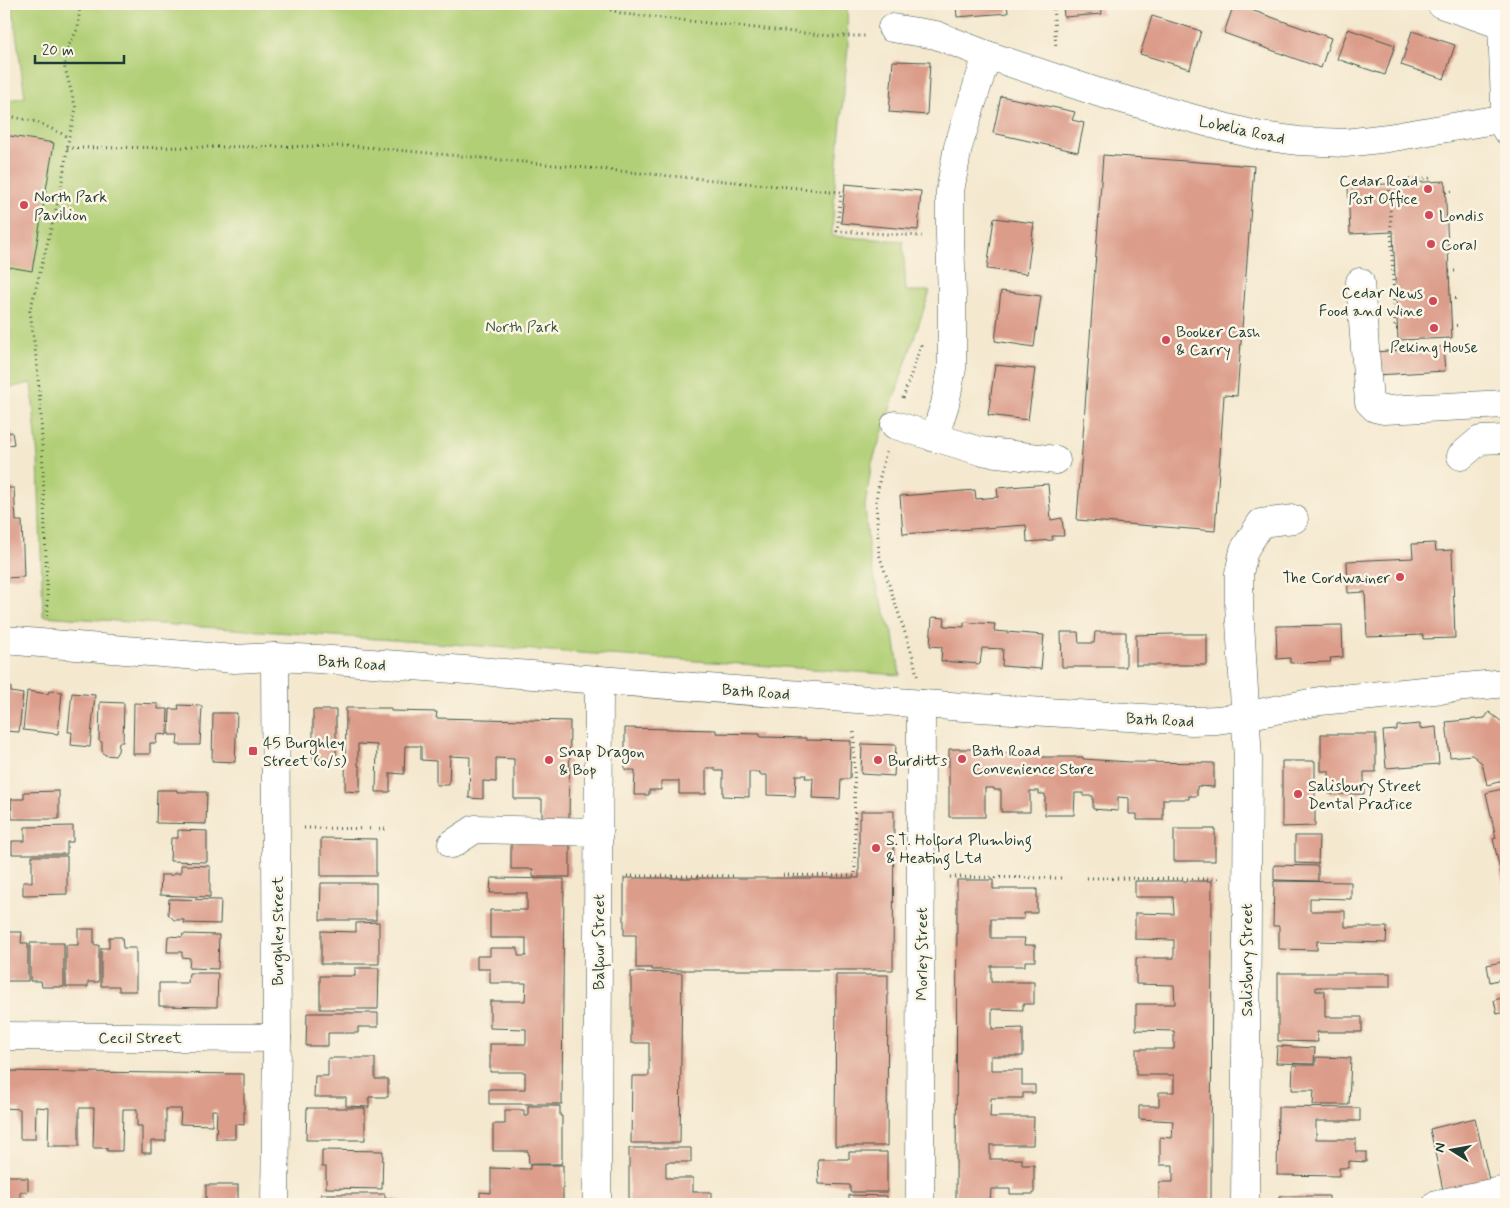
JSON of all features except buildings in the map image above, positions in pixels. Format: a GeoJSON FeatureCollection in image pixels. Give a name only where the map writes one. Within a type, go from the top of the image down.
{"type":"FeatureCollection","features":[{"type":"Feature","properties":{"kind":"street"},"geometry":{"type":"LineString","coordinates":[[1441,4],[1502,14],[1506,130]]}},
{"type":"Feature","properties":{"kind":"street","name":"Lobelia Road"},"geometry":{"type":"LineString","coordinates":[[892,28],[936,35],[987,55],[1100,93],[1262,136],[1300,141],[1354,142],[1506,118]]}},
{"type":"Feature","properties":{"kind":"street"},"geometry":{"type":"LineString","coordinates":[[934,438],[946,404],[952,368],[950,191],[958,147],[987,55]]}},
{"type":"Feature","properties":{"kind":"street"},"geometry":{"type":"LineString","coordinates":[[1360,282],[1368,402],[1375,408],[1384,410],[1506,404]]}},
{"type":"Feature","properties":{"kind":"street"},"geometry":{"type":"LineString","coordinates":[[895,425],[980,451],[1056,460]]}},
{"type":"Feature","properties":{"kind":"street"},"geometry":{"type":"LineString","coordinates":[[1461,456],[1480,440],[1506,439]]}},
{"type":"Feature","properties":{"kind":"street","name":"Salisbury Street"},"geometry":{"type":"LineString","coordinates":[[1245,1204],[1248,760],[1239,604],[1240,574],[1244,550],[1261,523],[1294,519]]}},
{"type":"Feature","properties":{"kind":"street","name":"Bath Road"},"geometry":{"type":"LineString","coordinates":[[4,640],[234,659],[318,659],[920,704],[1192,721],[1245,716],[1320,701],[1506,683]]}},
{"type":"Feature","properties":{"kind":"street","name":"Burghley Street"},"geometry":{"type":"LineString","coordinates":[[275,658],[277,1038],[275,1204]]}},
{"type":"Feature","properties":{"kind":"street","name":"Balfour Street"},"geometry":{"type":"LineString","coordinates":[[597,1204],[599,680]]}},
{"type":"Feature","properties":{"kind":"street","name":"Morley Street"},"geometry":{"type":"LineString","coordinates":[[920,704],[920,1204]]}},
{"type":"Feature","properties":{"kind":"street"},"geometry":{"type":"LineString","coordinates":[[452,844],[475,829],[599,832]]}},
{"type":"Feature","properties":{"kind":"street","name":"Cecil Street"},"geometry":{"type":"LineString","coordinates":[[4,1036],[277,1038]]}},
{"type":"Feature","properties":{"kind":"street"},"geometry":{"type":"LineString","coordinates":[[1438,1204],[1506,1190]]}},
{"type":"Feature","properties":{"kind":"path"},"geometry":{"type":"LineString","coordinates":[[49,644],[41,415],[38,364],[30,312],[60,194],[69,137],[76,109],[65,68],[66,51],[78,28],[80,4]]}},
{"type":"Feature","properties":{"kind":"path"},"geometry":{"type":"LineString","coordinates":[[591,4],[624,14],[831,36],[880,35],[892,28]]}},
{"type":"Feature","properties":{"kind":"path"},"geometry":{"type":"LineString","coordinates":[[1053,4],[1059,79]]}},
{"type":"Feature","properties":{"kind":"path"},"geometry":{"type":"LineString","coordinates":[[4,115],[37,122],[69,137]]}},
{"type":"Feature","properties":{"kind":"path"},"geometry":{"type":"LineString","coordinates":[[67,148],[354,146],[831,191],[840,192],[837,231],[950,237]]}},
{"type":"Feature","properties":{"kind":"path"},"geometry":{"type":"LineString","coordinates":[[1397,329],[1395,329],[1389,181],[1433,178]]}},
{"type":"Feature","properties":{"kind":"path"},"geometry":{"type":"LineString","coordinates":[[1446,192],[1454,191]]}},
{"type":"Feature","properties":{"kind":"path"},"geometry":{"type":"LineString","coordinates":[[1448,244],[1456,244]]}},
{"type":"Feature","properties":{"kind":"path"},"geometry":{"type":"LineString","coordinates":[[1449,271],[1457,271]]}},
{"type":"Feature","properties":{"kind":"path"},"geometry":{"type":"LineString","coordinates":[[1450,299],[1458,298]]}},
{"type":"Feature","properties":{"kind":"path"},"geometry":{"type":"LineString","coordinates":[[1451,326],[1460,325]]}},
{"type":"Feature","properties":{"kind":"path"},"geometry":{"type":"LineString","coordinates":[[920,704],[915,665],[879,554],[876,500],[881,472],[924,338]]}},
{"type":"Feature","properties":{"kind":"path"},"geometry":{"type":"LineString","coordinates":[[783,875],[855,876],[853,698]]}},
{"type":"Feature","properties":{"kind":"path"},"geometry":{"type":"LineString","coordinates":[[276,828],[388,830]]}},
{"type":"Feature","properties":{"kind":"path"},"geometry":{"type":"LineString","coordinates":[[598,876],[736,876]]}},
{"type":"Feature","properties":{"kind":"path"},"geometry":{"type":"LineString","coordinates":[[921,876],[1065,878]]}},
{"type":"Feature","properties":{"kind":"path"},"geometry":{"type":"LineString","coordinates":[[1087,878],[1247,879]]}},
{"type":"Feature","properties":{"kind":"green space","name":"North Park"},"geometry":{"type":"Polygon","coordinates":[[[12,4],[847,4],[848,47],[832,236],[903,241],[906,291],[930,291],[872,463],[865,506],[869,555],[879,595],[895,642],[900,675],[43,616],[38,459],[31,383],[4,389],[4,101],[25,97],[12,4]]]}},
{"type":"Feature","properties":{"kind":"place","name":"Cedar Road Post Office"},"geometry":{"type":"Point","coordinates":[1428,189]}},
{"type":"Feature","properties":{"kind":"place","name":"North Park Pavilion"},"geometry":{"type":"Point","coordinates":[24,205]}},
{"type":"Feature","properties":{"kind":"place","name":"Londis"},"geometry":{"type":"Point","coordinates":[1429,215]}},
{"type":"Feature","properties":{"kind":"place","name":"Coral"},"geometry":{"type":"Point","coordinates":[1431,244]}},
{"type":"Feature","properties":{"kind":"place","name":"Cedar News Food and Wine"},"geometry":{"type":"Point","coordinates":[1433,301]}},
{"type":"Feature","properties":{"kind":"place","name":"Peking House"},"geometry":{"type":"Point","coordinates":[1434,328]}},
{"type":"Feature","properties":{"kind":"place","name":"Booker Cash & Carry"},"geometry":{"type":"Point","coordinates":[1166,340]}},
{"type":"Feature","properties":{"kind":"place","name":"The Cordwainer"},"geometry":{"type":"Point","coordinates":[1400,577]}},
{"type":"Feature","properties":{"kind":"place","name":"45 Burghley Street (o/s)"},"geometry":{"type":"Point","coordinates":[253,751]}},
{"type":"Feature","properties":{"kind":"place","name":"Bath Road Convenience Store"},"geometry":{"type":"Point","coordinates":[962,759]}},
{"type":"Feature","properties":{"kind":"place","name":"Snap Dragon & Bop"},"geometry":{"type":"Point","coordinates":[549,760]}},
{"type":"Feature","properties":{"kind":"place","name":"Burditts"},"geometry":{"type":"Point","coordinates":[878,760]}},
{"type":"Feature","properties":{"kind":"place","name":"Salisbury Street Dental Practice"},"geometry":{"type":"Point","coordinates":[1298,794]}},
{"type":"Feature","properties":{"kind":"place","name":"S.T. Holford Plumbing & Heating Ltd"},"geometry":{"type":"Point","coordinates":[876,848]}}]}
